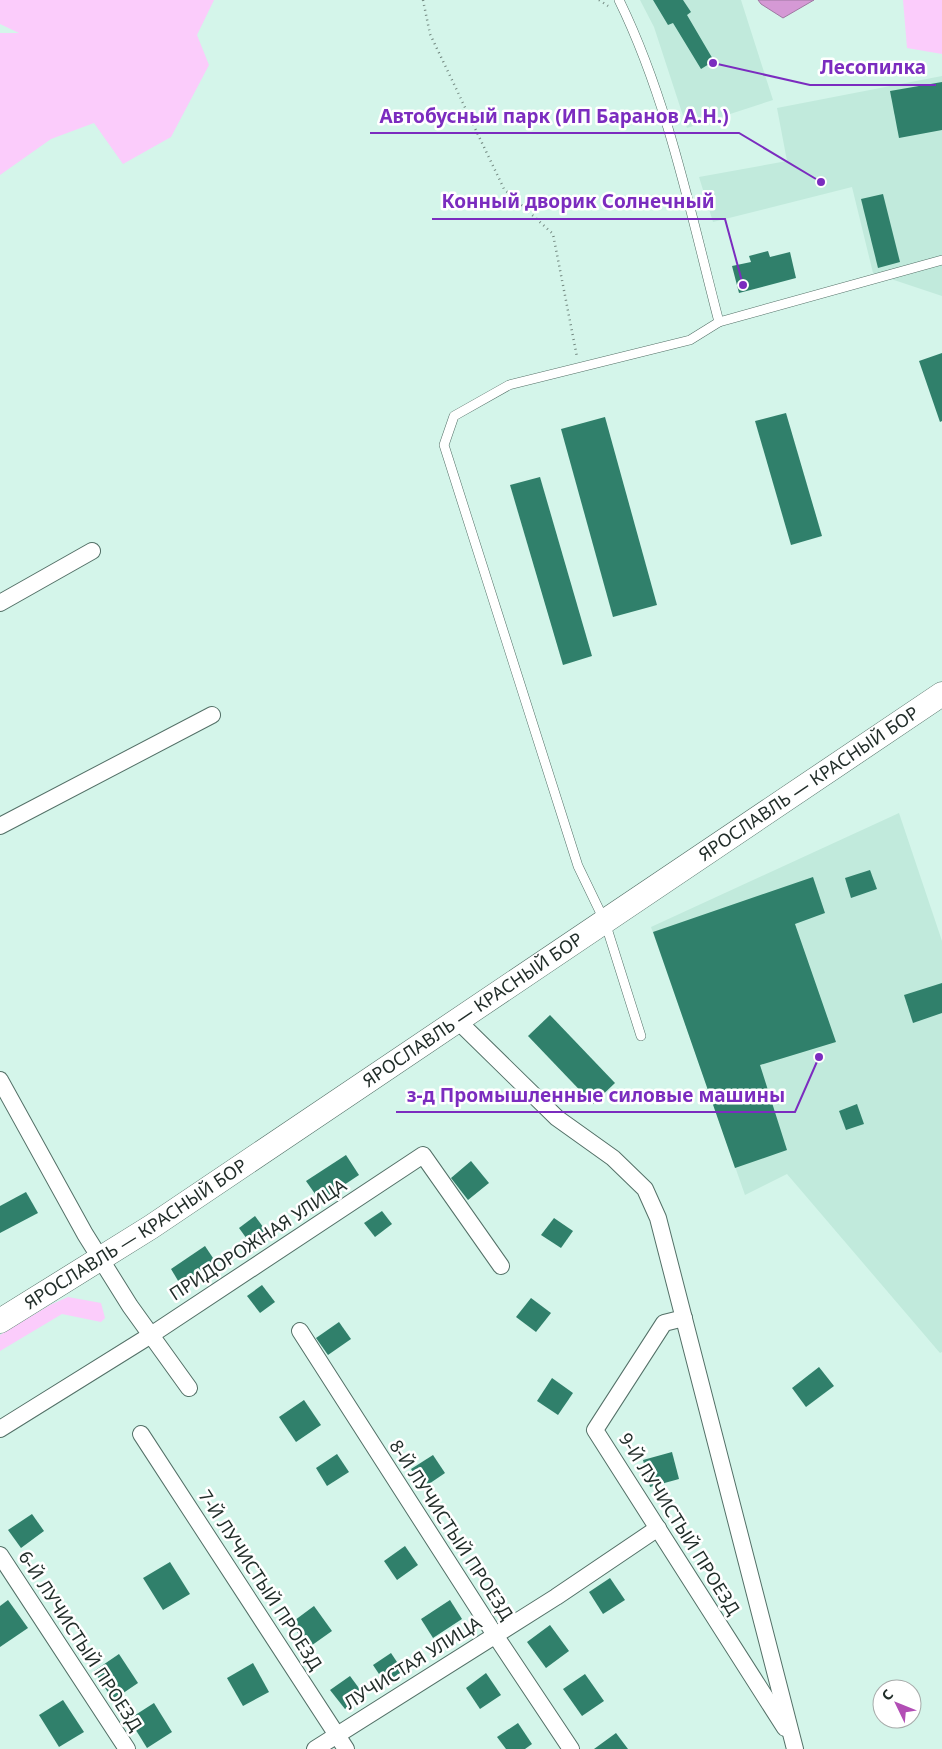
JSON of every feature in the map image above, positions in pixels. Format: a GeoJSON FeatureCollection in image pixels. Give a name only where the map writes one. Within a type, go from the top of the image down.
{"type":"FeatureCollection","features":[{"type":"Feature","properties":{"kind":"street"},"geometry":{"type":"LineString","coordinates":[[0,603],[92,551]]}},
{"type":"Feature","properties":{"kind":"street","name":"ЯРОСЛАВЛЬ — КРАСНЫЙ БОР"},"geometry":{"type":"LineString","coordinates":[[0,1321],[159,1222],[942,694]]}},
{"type":"Feature","properties":{"kind":"street"},"geometry":{"type":"LineString","coordinates":[[0,826],[212,714]]}},
{"type":"Feature","properties":{"kind":"street"},"geometry":{"type":"LineString","coordinates":[[458,1021],[557,1118],[613,1158],[645,1189],[658,1218],[794,1745]]}},
{"type":"Feature","properties":{"kind":"street"},"geometry":{"type":"LineString","coordinates":[[0,1080],[68,1205],[130,1306],[189,1388]]}},
{"type":"Feature","properties":{"kind":"street","name":"ПРИДОРОЖНАЯ УЛИЦА"},"geometry":{"type":"LineString","coordinates":[[0,1429],[151,1335],[424,1155],[501,1266]]}},
{"type":"Feature","properties":{"kind":"street","name":"9-Й ЛУЧИСТЫЙ ПРОЕЗД"},"geometry":{"type":"LineString","coordinates":[[684,1318],[664,1323],[595,1430],[794,1745]]}},
{"type":"Feature","properties":{"kind":"street","name":"8-Й ЛУЧИСТЫЙ ПРОЕЗД"},"geometry":{"type":"LineString","coordinates":[[300,1331],[495,1636],[571,1749]]}},
{"type":"Feature","properties":{"kind":"street","name":"7-Й ЛУЧИСТЫЙ ПРОЕЗД"},"geometry":{"type":"LineString","coordinates":[[141,1434],[346,1749]]}},
{"type":"Feature","properties":{"kind":"street","name":"ЛУЧИСТАЯ УЛИЦА"},"geometry":{"type":"LineString","coordinates":[[316,1749],[556,1597],[658,1528]]}},
{"type":"Feature","properties":{"kind":"street","name":"6-Й ЛУЧИСТЫЙ ПРОЕЗД"},"geometry":{"type":"LineString","coordinates":[[0,1555],[127,1749]]}},
{"type":"Feature","properties":{"kind":"lane"},"geometry":{"type":"LineString","coordinates":[[619,0],[630,22],[668,125],[719,322]]}},
{"type":"Feature","properties":{"kind":"lane"},"geometry":{"type":"LineString","coordinates":[[641,1036],[605,922],[578,866],[444,445],[454,416],[509,386],[690,340],[719,322],[942,260]]}},
{"type":"Feature","properties":{"kind":"path"},"geometry":{"type":"LineString","coordinates":[[423,0],[430,34],[504,190],[553,234],[580,368]]}},
{"type":"Feature","properties":{"kind":"shaded area"},"geometry":{"type":"Polygon","coordinates":[[[0,0],[214,0],[197,35],[209,65],[171,137],[123,164],[94,123],[51,139],[0,175],[0,33],[19,33],[0,24],[0,0]]]}},
{"type":"Feature","properties":{"kind":"shaded area"},"geometry":{"type":"Polygon","coordinates":[[[640,0],[741,0],[773,100],[687,128],[654,27],[640,0]]]}},
{"type":"Feature","properties":{"kind":"shaded area"},"geometry":{"type":"Polygon","coordinates":[[[758,0],[814,0],[783,18],[758,0]]]}},
{"type":"Feature","properties":{"kind":"shaded area"},"geometry":{"type":"Polygon","coordinates":[[[903,0],[942,0],[942,54],[907,48],[903,0]]]}},
{"type":"Feature","properties":{"kind":"shaded area"},"geometry":{"type":"Polygon","coordinates":[[[942,76],[942,296],[873,273],[852,187],[713,222],[699,177],[787,161],[777,108],[942,76]]]}},
{"type":"Feature","properties":{"kind":"shaded area"},"geometry":{"type":"Polygon","coordinates":[[[899,813],[942,941],[942,1352],[940,1353],[787,1174],[745,1195],[651,927],[899,813]]]}},
{"type":"Feature","properties":{"kind":"shaded area"},"geometry":{"type":"Polygon","coordinates":[[[68,1297],[101,1303],[105,1318],[101,1322],[62,1314],[0,1351],[0,1335],[50,1305],[68,1297]]]}},
{"type":"Feature","properties":{"kind":"building"},"geometry":{"type":"Polygon","coordinates":[[[653,0],[683,0],[691,12],[687,15],[714,61],[701,69],[673,23],[668,25],[653,0]]]}},
{"type":"Feature","properties":{"kind":"building"},"geometry":{"type":"Polygon","coordinates":[[[942,82],[942,130],[899,138],[890,91],[942,82]]]}},
{"type":"Feature","properties":{"kind":"building"},"geometry":{"type":"Polygon","coordinates":[[[883,194],[900,262],[878,268],[861,199],[883,194]]]}},
{"type":"Feature","properties":{"kind":"building"},"geometry":{"type":"Polygon","coordinates":[[[768,251],[770,257],[790,252],[796,278],[739,293],[732,266],[751,262],[749,256],[768,251]]]}},
{"type":"Feature","properties":{"kind":"building"},"geometry":{"type":"Polygon","coordinates":[[[942,353],[942,421],[940,422],[919,361],[942,353]]]}},
{"type":"Feature","properties":{"kind":"building"},"geometry":{"type":"Polygon","coordinates":[[[786,413],[822,536],[791,545],[755,421],[786,413]]]}},
{"type":"Feature","properties":{"kind":"building"},"geometry":{"type":"Polygon","coordinates":[[[605,417],[657,605],[613,617],[561,429],[605,417]]]}},
{"type":"Feature","properties":{"kind":"building"},"geometry":{"type":"Polygon","coordinates":[[[540,477],[592,656],[563,665],[510,485],[540,477]]]}},
{"type":"Feature","properties":{"kind":"building"},"geometry":{"type":"Polygon","coordinates":[[[870,870],[877,889],[851,898],[845,878],[870,870]]]}},
{"type":"Feature","properties":{"kind":"building"},"geometry":{"type":"Polygon","coordinates":[[[813,877],[825,913],[795,924],[836,1042],[760,1065],[787,1150],[735,1168],[653,932],[813,877]]]}},
{"type":"Feature","properties":{"kind":"building"},"geometry":{"type":"Polygon","coordinates":[[[942,983],[942,1013],[913,1023],[904,995],[942,983]]]}},
{"type":"Feature","properties":{"kind":"building"},"geometry":{"type":"Polygon","coordinates":[[[550,1015],[615,1083],[593,1104],[528,1036],[550,1015]]]}},
{"type":"Feature","properties":{"kind":"building"},"geometry":{"type":"Polygon","coordinates":[[[857,1104],[864,1124],[846,1130],[839,1111],[857,1104]]]}},
{"type":"Feature","properties":{"kind":"building"},"geometry":{"type":"Polygon","coordinates":[[[346,1155],[359,1175],[320,1201],[306,1181],[346,1155]]]}},
{"type":"Feature","properties":{"kind":"building"},"geometry":{"type":"Polygon","coordinates":[[[471,1161],[489,1183],[468,1200],[451,1178],[471,1161]]]}},
{"type":"Feature","properties":{"kind":"building"},"geometry":{"type":"Polygon","coordinates":[[[26,1192],[38,1213],[0,1233],[0,1206],[26,1192]]]}},
{"type":"Feature","properties":{"kind":"building"},"geometry":{"type":"Polygon","coordinates":[[[382,1211],[392,1224],[375,1237],[364,1223],[382,1211]]]}},
{"type":"Feature","properties":{"kind":"building"},"geometry":{"type":"Polygon","coordinates":[[[255,1216],[269,1235],[252,1246],[239,1228],[255,1216]]]}},
{"type":"Feature","properties":{"kind":"building"},"geometry":{"type":"Polygon","coordinates":[[[554,1218],[573,1231],[561,1248],[541,1235],[554,1218]]]}},
{"type":"Feature","properties":{"kind":"building"},"geometry":{"type":"Polygon","coordinates":[[[205,1246],[215,1261],[180,1284],[171,1269],[205,1246]]]}},
{"type":"Feature","properties":{"kind":"building"},"geometry":{"type":"Polygon","coordinates":[[[262,1285],[275,1302],[260,1313],[247,1296],[262,1285]]]}},
{"type":"Feature","properties":{"kind":"building"},"geometry":{"type":"Polygon","coordinates":[[[531,1298],[551,1313],[536,1332],[516,1317],[531,1298]]]}},
{"type":"Feature","properties":{"kind":"building"},"geometry":{"type":"Polygon","coordinates":[[[339,1322],[351,1339],[328,1355],[316,1338],[339,1322]]]}},
{"type":"Feature","properties":{"kind":"building"},"geometry":{"type":"Polygon","coordinates":[[[819,1367],[834,1386],[806,1407],[792,1388],[819,1367]]]}},
{"type":"Feature","properties":{"kind":"building"},"geometry":{"type":"Polygon","coordinates":[[[552,1378],[573,1393],[558,1415],[537,1401],[552,1378]]]}},
{"type":"Feature","properties":{"kind":"building"},"geometry":{"type":"Polygon","coordinates":[[[304,1400],[321,1425],[296,1442],[279,1417],[304,1400]]]}},
{"type":"Feature","properties":{"kind":"building"},"geometry":{"type":"Polygon","coordinates":[[[672,1452],[679,1479],[650,1487],[643,1460],[672,1452]]]}},
{"type":"Feature","properties":{"kind":"building"},"geometry":{"type":"Polygon","coordinates":[[[337,1454],[349,1472],[327,1486],[316,1468],[337,1454]]]}},
{"type":"Feature","properties":{"kind":"building"},"geometry":{"type":"Polygon","coordinates":[[[433,1455],[445,1473],[423,1488],[411,1469],[433,1455]]]}},
{"type":"Feature","properties":{"kind":"building"},"geometry":{"type":"Polygon","coordinates":[[[32,1514],[44,1531],[21,1548],[8,1530],[32,1514]]]}},
{"type":"Feature","properties":{"kind":"building"},"geometry":{"type":"Polygon","coordinates":[[[405,1546],[418,1565],[397,1580],[384,1561],[405,1546]]]}},
{"type":"Feature","properties":{"kind":"building"},"geometry":{"type":"Polygon","coordinates":[[[170,1562],[190,1594],[163,1610],[143,1578],[170,1562]]]}},
{"type":"Feature","properties":{"kind":"building"},"geometry":{"type":"Polygon","coordinates":[[[610,1578],[625,1600],[603,1614],[589,1592],[610,1578]]]}},
{"type":"Feature","properties":{"kind":"building"},"geometry":{"type":"Polygon","coordinates":[[[8,1600],[28,1628],[0,1647],[0,1606],[8,1600]]]}},
{"type":"Feature","properties":{"kind":"building"},"geometry":{"type":"Polygon","coordinates":[[[450,1600],[462,1619],[433,1638],[421,1619],[450,1600]]]}},
{"type":"Feature","properties":{"kind":"building"},"geometry":{"type":"Polygon","coordinates":[[[314,1606],[332,1631],[308,1648],[291,1623],[314,1606]]]}},
{"type":"Feature","properties":{"kind":"building"},"geometry":{"type":"Polygon","coordinates":[[[550,1625],[569,1651],[546,1668],[527,1642],[550,1625]]]}},
{"type":"Feature","properties":{"kind":"building"},"geometry":{"type":"Polygon","coordinates":[[[391,1653],[403,1671],[385,1683],[373,1665],[391,1653]]]}},
{"type":"Feature","properties":{"kind":"building"},"geometry":{"type":"Polygon","coordinates":[[[119,1654],[138,1683],[113,1700],[94,1671],[119,1654]]]}},
{"type":"Feature","properties":{"kind":"building"},"geometry":{"type":"Polygon","coordinates":[[[253,1663],[269,1692],[243,1706],[227,1678],[253,1663]]]}},
{"type":"Feature","properties":{"kind":"building"},"geometry":{"type":"Polygon","coordinates":[[[486,1673],[501,1695],[480,1709],[466,1688],[486,1673]]]}},
{"type":"Feature","properties":{"kind":"building"},"geometry":{"type":"Polygon","coordinates":[[[585,1674],[604,1701],[582,1716],[563,1689],[585,1674]]]}},
{"type":"Feature","properties":{"kind":"building"},"geometry":{"type":"Polygon","coordinates":[[[350,1676],[364,1695],[345,1709],[330,1690],[350,1676]]]}},
{"type":"Feature","properties":{"kind":"building"},"geometry":{"type":"Polygon","coordinates":[[[63,1700],[84,1732],[59,1747],[39,1715],[63,1700]]]}},
{"type":"Feature","properties":{"kind":"building"},"geometry":{"type":"Polygon","coordinates":[[[154,1703],[172,1732],[147,1748],[129,1719],[154,1703]]]}},
{"type":"Feature","properties":{"kind":"building"},"geometry":{"type":"Polygon","coordinates":[[[518,1723],[532,1744],[525,1749],[506,1749],[497,1737],[518,1723]]]}},
{"type":"Feature","properties":{"kind":"building"},"geometry":{"type":"Polygon","coordinates":[[[616,1733],[628,1749],[594,1749],[616,1733]]]}},
{"type":"Feature","properties":{"kind":"place","name":"Лесопилка"},"geometry":{"type":"Point","coordinates":[713,63]}},
{"type":"Feature","properties":{"kind":"place","name":"Автобусный парк (ИП Баранов А.Н.)"},"geometry":{"type":"Point","coordinates":[821,182]}},
{"type":"Feature","properties":{"kind":"place","name":"Конный дворик Солнечный"},"geometry":{"type":"Point","coordinates":[743,285]}},
{"type":"Feature","properties":{"kind":"place","name":"з-д Промышленные силовые машины"},"geometry":{"type":"Point","coordinates":[819,1057]}}]}
